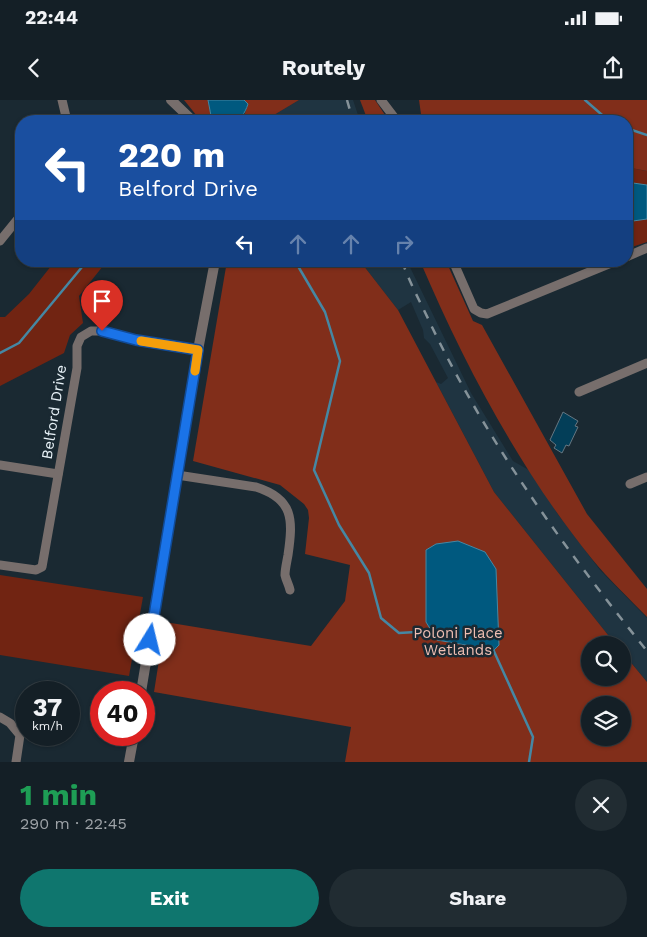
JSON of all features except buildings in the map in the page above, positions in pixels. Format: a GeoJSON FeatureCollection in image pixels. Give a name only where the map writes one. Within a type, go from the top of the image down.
{"type":"FeatureCollection","features":[{"type":"Feature","properties":{"kind":"street"},"geometry":{"type":"LineString","coordinates":[[62,100],[66,115]]}},
{"type":"Feature","properties":{"kind":"street"},"geometry":{"type":"LineString","coordinates":[[170,100],[186,115]]}},
{"type":"Feature","properties":{"kind":"street"},"geometry":{"type":"LineString","coordinates":[[381,100],[392,115]]}},
{"type":"Feature","properties":{"kind":"street"},"geometry":{"type":"LineString","coordinates":[[0,241],[15,222]]}},
{"type":"Feature","properties":{"kind":"street"},"geometry":{"type":"LineString","coordinates":[[633,254],[647,248]]}},
{"type":"Feature","properties":{"kind":"street"},"geometry":{"type":"LineString","coordinates":[[143,681],[198,350],[214,267]]}},
{"type":"Feature","properties":{"kind":"street"},"geometry":{"type":"LineString","coordinates":[[456,267],[474,309],[480,313],[487,314],[601,267]]}},
{"type":"Feature","properties":{"kind":"street","name":"Belford Drive"},"geometry":{"type":"LineString","coordinates":[[0,564],[36,570],[42,568],[77,368],[77,346],[81,337],[91,332],[102,331],[136,340],[198,350]]}},
{"type":"Feature","properties":{"kind":"street"},"geometry":{"type":"LineString","coordinates":[[579,392],[647,363]]}},
{"type":"Feature","properties":{"kind":"street"},"geometry":{"type":"LineString","coordinates":[[0,465],[58,474]]}},
{"type":"Feature","properties":{"kind":"street"},"geometry":{"type":"LineString","coordinates":[[177,475],[256,487],[268,491],[281,499],[289,512],[291,528],[285,575],[290,590]]}},
{"type":"Feature","properties":{"kind":"street"},"geometry":{"type":"LineString","coordinates":[[630,484],[647,477]]}},
{"type":"Feature","properties":{"kind":"street"},"geometry":{"type":"LineString","coordinates":[[0,717],[10,723],[20,735],[16,762]]}},
{"type":"Feature","properties":{"kind":"street"},"geometry":{"type":"LineString","coordinates":[[129,762],[132,746]]}},
{"type":"Feature","properties":{"kind":"shaded area"},"geometry":{"type":"Polygon","coordinates":[[[299,100],[353,100],[358,115],[274,115],[299,100]]]}},
{"type":"Feature","properties":{"kind":"shaded area"},"geometry":{"type":"Polygon","coordinates":[[[633,168],[647,171],[647,242],[633,247],[633,168]]]}},
{"type":"Feature","properties":{"kind":"shaded area"},"geometry":{"type":"Polygon","coordinates":[[[50,267],[102,267],[79,296],[83,323],[70,335],[64,353],[0,386],[0,317],[5,317],[29,294],[50,267]]]}},
{"type":"Feature","properties":{"kind":"shaded area"},"geometry":{"type":"Polygon","coordinates":[[[365,267],[410,267],[471,393],[513,461],[534,473],[557,513],[600,570],[647,618],[647,682],[631,663],[631,636],[609,636],[494,492],[436,382],[441,384],[448,378],[430,344],[424,338],[423,330],[411,302],[398,310],[365,267]]]}},
{"type":"Feature","properties":{"kind":"shaded area"},"geometry":{"type":"Polygon","coordinates":[[[0,575],[143,597],[129,676],[0,655],[0,575]]]}},
{"type":"Feature","properties":{"kind":"green space"},"geometry":{"type":"Polygon","coordinates":[[[184,100],[208,100],[211,115],[196,115],[184,100]]]}},
{"type":"Feature","properties":{"kind":"green space"},"geometry":{"type":"Polygon","coordinates":[[[244,100],[299,100],[274,115],[244,115],[248,104],[244,100]]]}},
{"type":"Feature","properties":{"kind":"green space"},"geometry":{"type":"Polygon","coordinates":[[[360,100],[375,100],[385,115],[366,115],[360,100]]]}},
{"type":"Feature","properties":{"kind":"green space"},"geometry":{"type":"Polygon","coordinates":[[[419,100],[647,100],[647,171],[633,168],[633,115],[421,115],[419,100]]]}},
{"type":"Feature","properties":{"kind":"green space","name":"Poloni Place Wetlands"},"geometry":{"type":"Polygon","coordinates":[[[226,267],[365,267],[398,310],[494,492],[609,636],[581,636],[581,686],[631,686],[631,663],[647,682],[647,762],[345,762],[351,727],[155,692],[165,622],[311,646],[345,601],[350,565],[305,554],[309,518],[308,510],[304,504],[280,485],[193,461],[226,267]]]}},
{"type":"Feature","properties":{"kind":"green space"},"geometry":{"type":"Polygon","coordinates":[[[423,267],[449,267],[473,321],[482,325],[587,514],[647,589],[647,617],[592,559],[541,490],[475,378],[423,267]]]}},
{"type":"Feature","properties":{"kind":"water"},"geometry":{"type":"Polygon","coordinates":[[[208,100],[244,100],[248,104],[243,115],[211,115],[208,100]]]}},
{"type":"Feature","properties":{"kind":"water"},"geometry":{"type":"Polygon","coordinates":[[[633,183],[647,185],[647,219],[633,221],[633,183]]]}},
{"type":"Feature","properties":{"kind":"water"},"geometry":{"type":"Polygon","coordinates":[[[458,541],[485,552],[496,569],[499,645],[494,650],[437,640],[426,622],[426,550],[436,544],[458,541]]]}},
{"type":"Feature","properties":{"kind":"waterway"},"geometry":{"type":"LineString","coordinates":[[585,100],[602,115]]}},
{"type":"Feature","properties":{"kind":"waterway"},"geometry":{"type":"LineString","coordinates":[[633,130],[647,135]]}},
{"type":"Feature","properties":{"kind":"waterway"},"geometry":{"type":"LineString","coordinates":[[0,353],[19,343],[82,267]]}},
{"type":"Feature","properties":{"kind":"waterway"},"geometry":{"type":"LineString","coordinates":[[299,267],[325,312],[340,361],[314,470],[339,525],[369,573],[381,618],[399,633],[433,631]]}},
{"type":"Feature","properties":{"kind":"waterway"},"geometry":{"type":"LineString","coordinates":[[492,647],[533,737],[529,762]]}},
{"type":"Feature","properties":{"kind":"railway"},"geometry":{"type":"LineString","coordinates":[[347,100],[351,115]]}},
{"type":"Feature","properties":{"kind":"railway"},"geometry":{"type":"LineString","coordinates":[[404,267],[454,371],[503,454],[558,535],[647,651]]}},
{"type":"Feature","properties":{"kind":"slow traffic"},"geometry":{"type":"LineString","coordinates":[[141,341],[198,350],[195,371]]}},
{"type":"Feature","properties":{"kind":"route"},"geometry":{"type":"LineString","coordinates":[[102,331],[114,336],[198,350],[150,640]]}}]}
